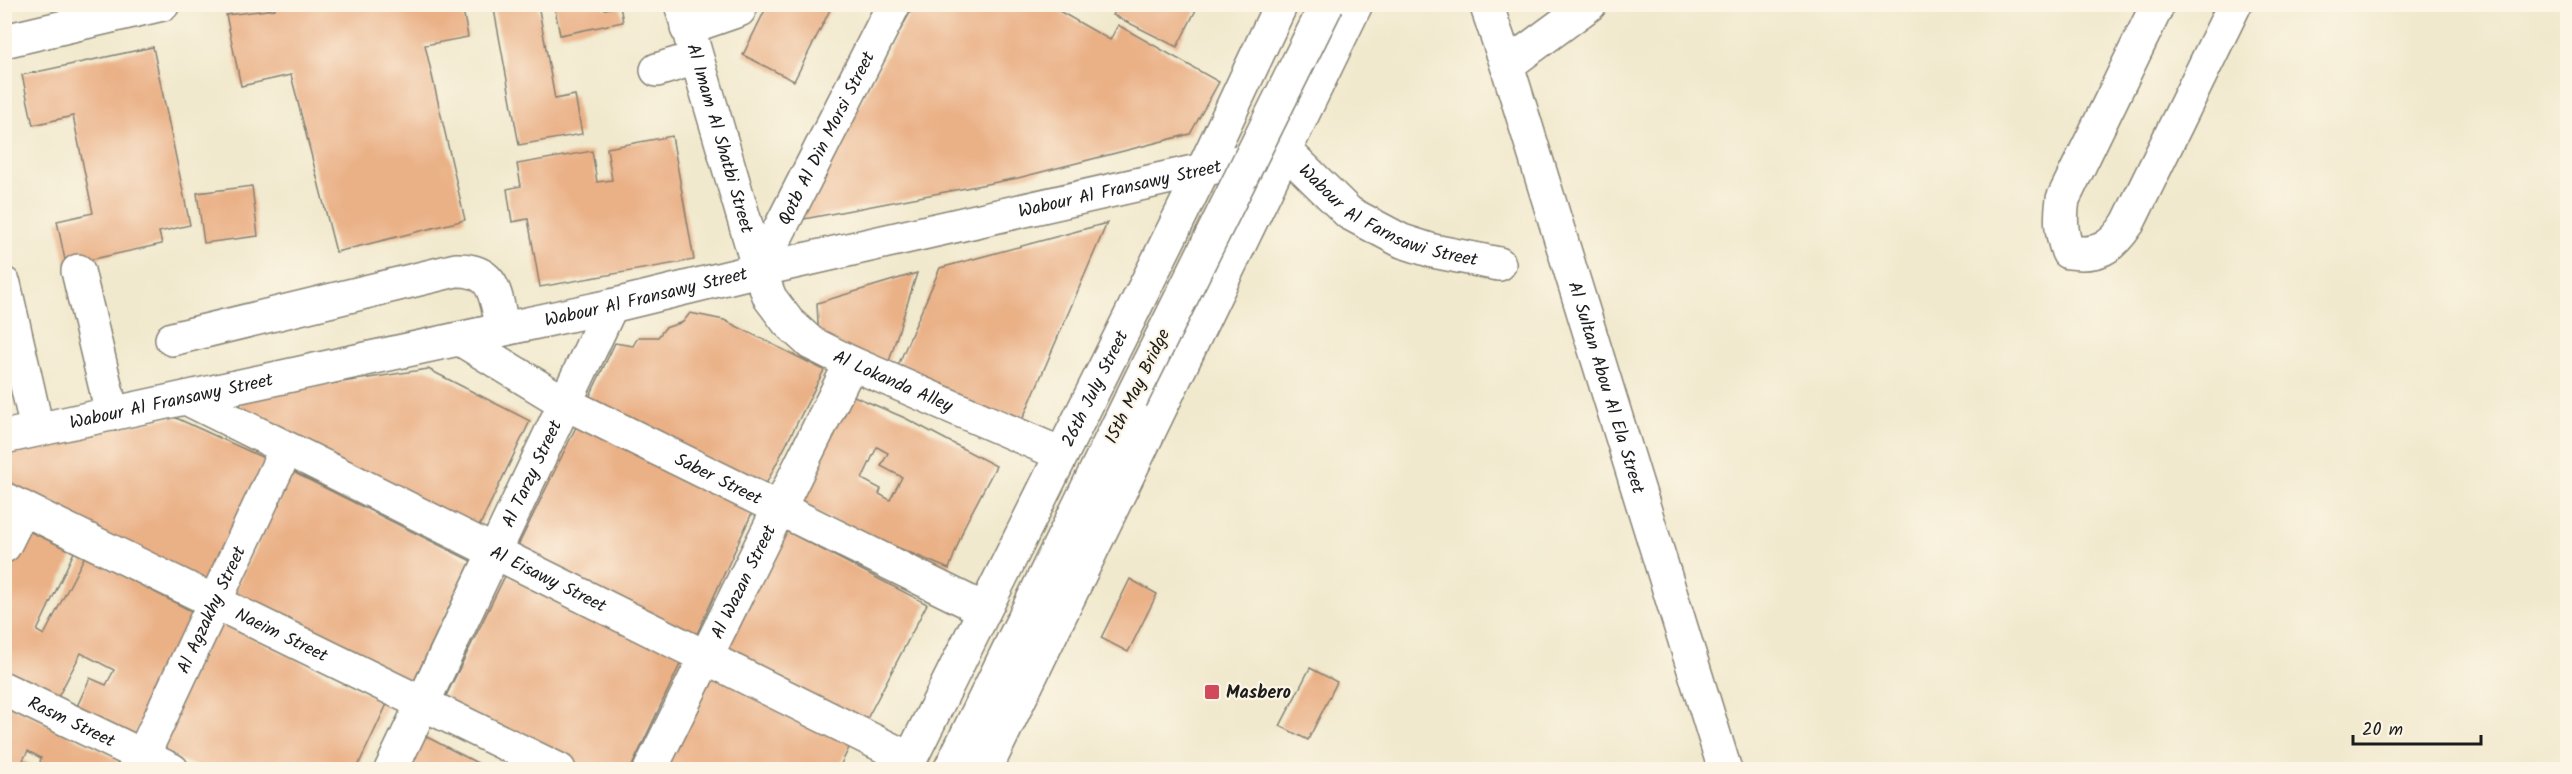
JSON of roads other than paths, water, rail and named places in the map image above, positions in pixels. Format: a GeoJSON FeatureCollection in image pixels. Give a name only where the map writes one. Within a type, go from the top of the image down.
{"type":"FeatureCollection","features":[{"type":"Feature","properties":{"kind":"main road"},"geometry":{"type":"LineString","coordinates":[[4,41],[163,4]]}},
{"type":"Feature","properties":{"kind":"main road"},"geometry":{"type":"LineString","coordinates":[[657,70],[688,30],[739,10],[742,4]]}},
{"type":"Feature","properties":{"kind":"main road","name":"Qotb Al Din Morsi Street"},"geometry":{"type":"LineString","coordinates":[[759,270],[894,4]]}},
{"type":"Feature","properties":{"kind":"main road","name":"26th July Street"},"geometry":{"type":"LineString","coordinates":[[908,764],[1202,172],[1281,4]]}},
{"type":"Feature","properties":{"kind":"main road","name":"15th May Bridge"},"geometry":{"type":"LineString","coordinates":[[950,770],[1327,4]]}},
{"type":"Feature","properties":{"kind":"main road"},"geometry":{"type":"LineString","coordinates":[[985,770],[1356,4]]}},
{"type":"Feature","properties":{"kind":"main road","name":"Al Sultan Abou Al Ela Street"},"geometry":{"type":"LineString","coordinates":[[1486,4],[1507,65],[1725,770]]}},
{"type":"Feature","properties":{"kind":"main road"},"geometry":{"type":"LineString","coordinates":[[1507,65],[1590,4]]}},
{"type":"Feature","properties":{"kind":"main road"},"geometry":{"type":"LineString","coordinates":[[2158,4],[2063,199],[2060,217],[2061,235],[2068,252],[2086,255],[2103,249],[2118,238],[2128,223],[2235,4]]}},
{"type":"Feature","properties":{"kind":"main road","name":"Al Imam Al Shatbi Street"},"geometry":{"type":"LineString","coordinates":[[688,30],[759,270]]}},
{"type":"Feature","properties":{"kind":"main road","name":"Wabour Al Fransawy Street"},"geometry":{"type":"LineString","coordinates":[[4,437],[611,306],[759,270],[1202,172],[1286,151]]}},
{"type":"Feature","properties":{"kind":"main road","name":"Wabour Al Farnsawi Street"},"geometry":{"type":"LineString","coordinates":[[1286,151],[1350,213],[1402,241],[1433,251],[1499,264]]}},
{"type":"Feature","properties":{"kind":"main road"},"geometry":{"type":"LineString","coordinates":[[172,339],[456,270],[473,269],[487,277],[494,293],[503,329]]}},
{"type":"Feature","properties":{"kind":"main road"},"geometry":{"type":"LineString","coordinates":[[78,270],[112,414]]}},
{"type":"Feature","properties":{"kind":"main road","name":"Al Lokanda Alley"},"geometry":{"type":"LineString","coordinates":[[759,270],[770,298],[788,322],[810,343],[851,363],[1061,453]]}},
{"type":"Feature","properties":{"kind":"main road"},"geometry":{"type":"LineString","coordinates":[[4,284],[37,429]]}},
{"type":"Feature","properties":{"kind":"main road","name":"Al Tarzy Street"},"geometry":{"type":"LineString","coordinates":[[391,770],[611,306]]}},
{"type":"Feature","properties":{"kind":"main road","name":"Saber Street"},"geometry":{"type":"LineString","coordinates":[[460,339],[565,403],[983,609]]}},
{"type":"Feature","properties":{"kind":"main road","name":"Al Wazan Street"},"geometry":{"type":"LineString","coordinates":[[650,770],[851,363]]}},
{"type":"Feature","properties":{"kind":"main road","name":"Al Eisawy Street"},"geometry":{"type":"LineString","coordinates":[[186,398],[706,657],[908,764]]}},
{"type":"Feature","properties":{"kind":"main road","name":"Al Agzakhy Street"},"geometry":{"type":"LineString","coordinates":[[140,763],[286,449]]}},
{"type":"Feature","properties":{"kind":"main road"},"geometry":{"type":"LineString","coordinates":[[4,546],[14,504]]}},
{"type":"Feature","properties":{"kind":"main road","name":"Naeim Street"},"geometry":{"type":"LineString","coordinates":[[14,504],[560,770]]}},
{"type":"Feature","properties":{"kind":"main road","name":"Rasm Street"},"geometry":{"type":"LineString","coordinates":[[4,689],[140,763],[172,770]]}},
{"type":"Feature","properties":{"kind":"place","name":"Masbero"},"geometry":{"type":"Point","coordinates":[1212,692]}}]}
